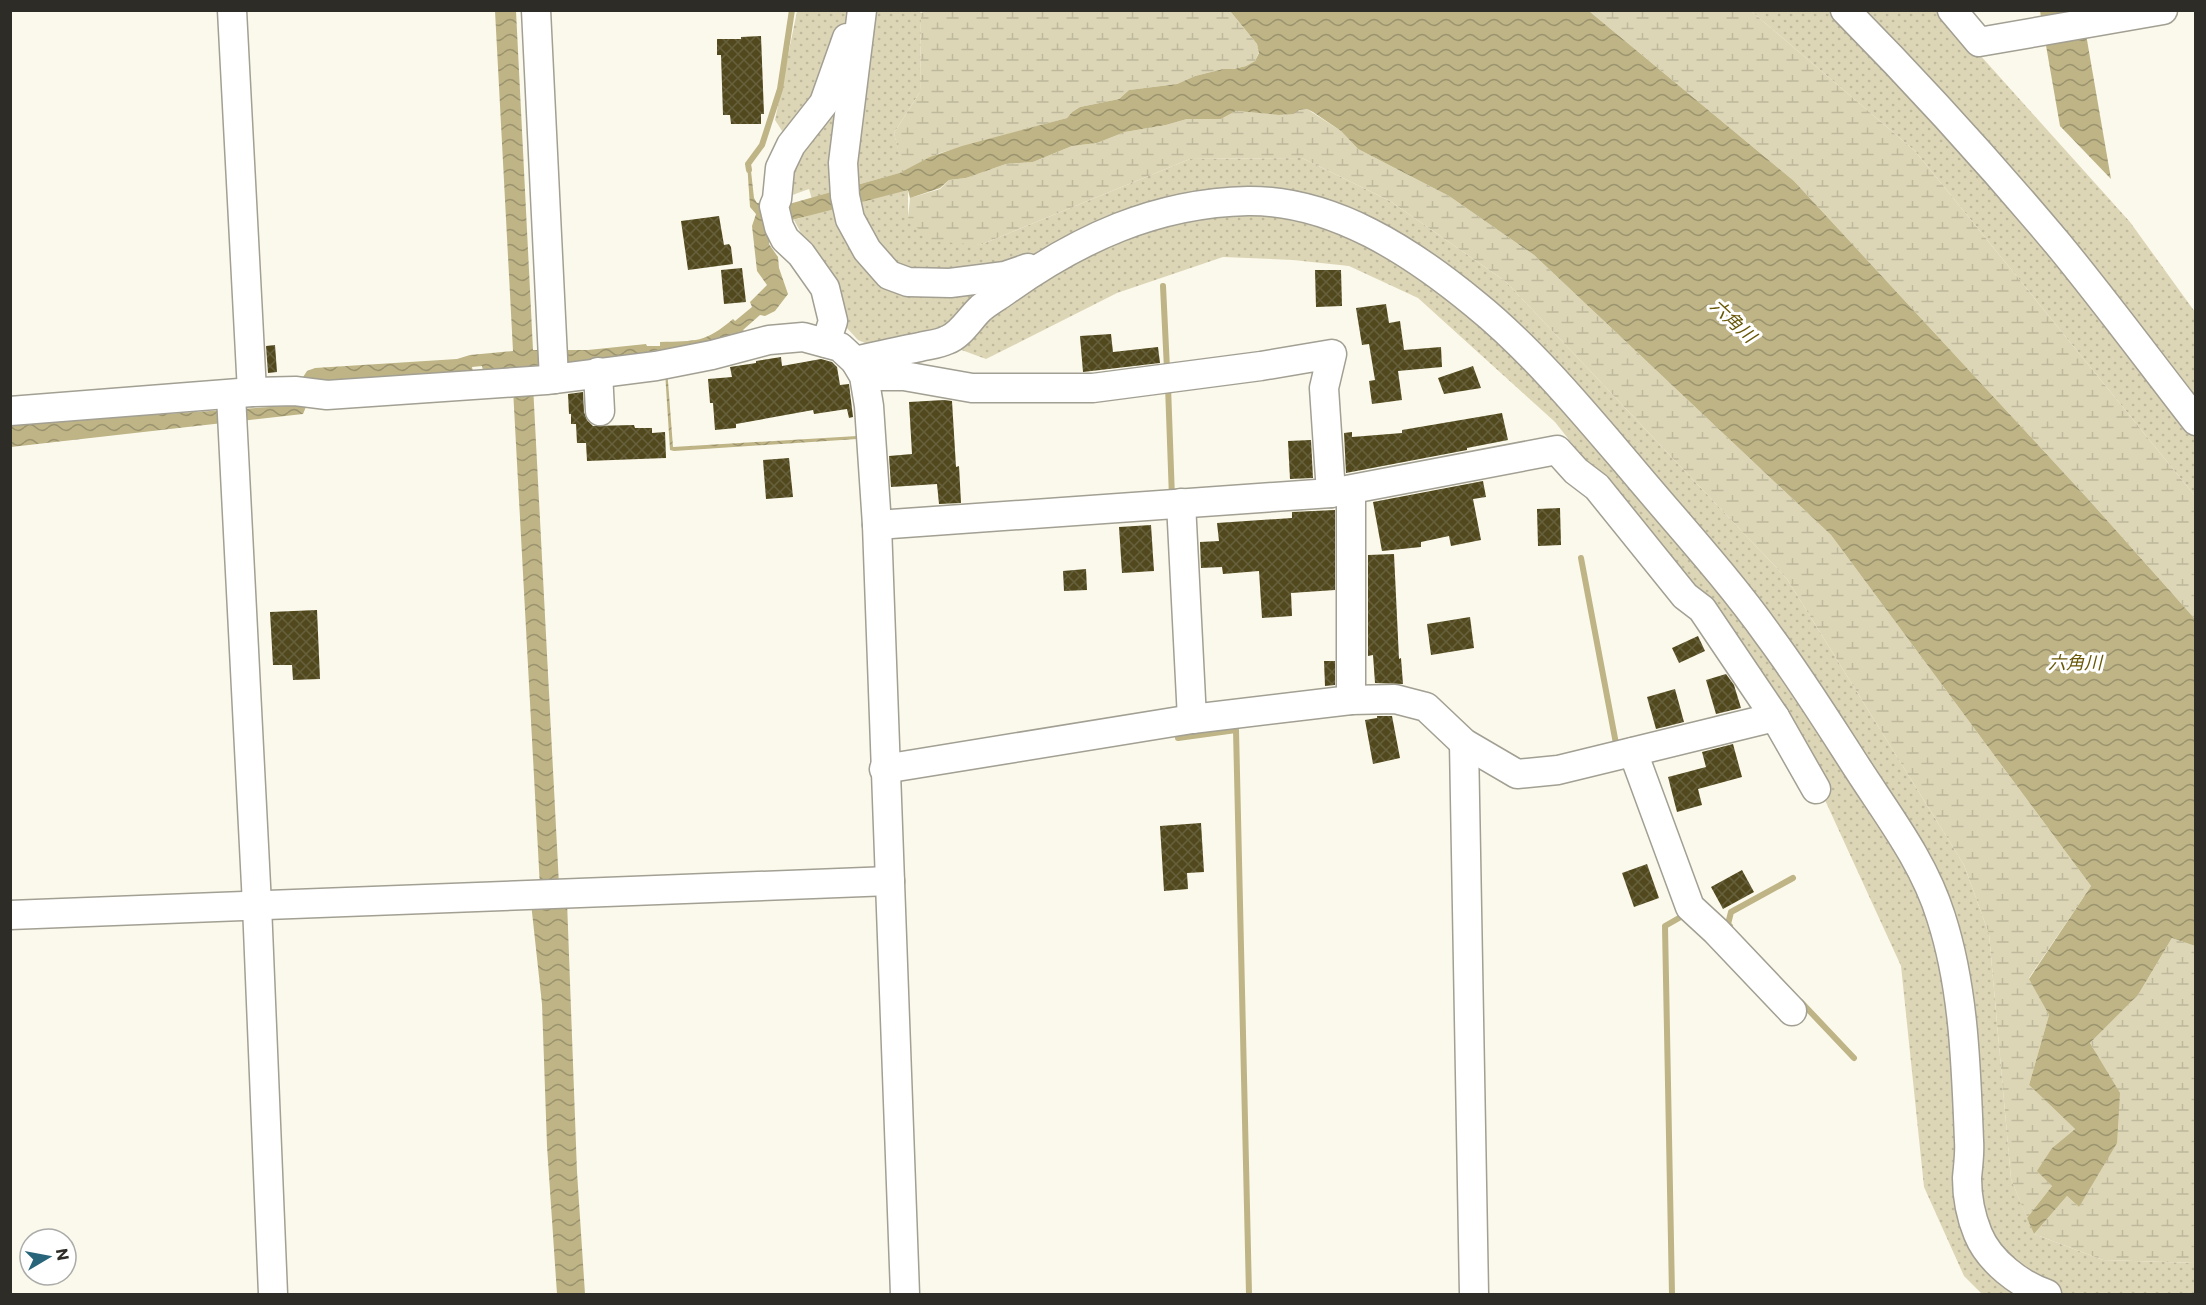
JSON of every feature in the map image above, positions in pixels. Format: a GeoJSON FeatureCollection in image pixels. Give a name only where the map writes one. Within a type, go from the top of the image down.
{"type":"FeatureCollection","features":[{"type":"Feature","properties":{"kind":"street"},"geometry":{"type":"LineString","coordinates":[[232,10],[237,404],[273,1294]]}},
{"type":"Feature","properties":{"kind":"street"},"geometry":{"type":"LineString","coordinates":[[536,10],[552,339],[550,380]]}},
{"type":"Feature","properties":{"kind":"street"},"geometry":{"type":"LineString","coordinates":[[826,343],[833,321],[825,288],[801,254],[785,239],[776,216],[777,199],[780,168],[791,145],[824,103],[857,10]]}},
{"type":"Feature","properties":{"kind":"street"},"geometry":{"type":"LineString","coordinates":[[862,10],[843,163],[845,196],[850,219],[867,250],[889,275],[908,282],[950,283],[1005,276],[1045,263]]}},
{"type":"Feature","properties":{"kind":"street"},"geometry":{"type":"LineString","coordinates":[[1845,10],[1938,107],[2058,244],[2196,421]]}},
{"type":"Feature","properties":{"kind":"street"},"geometry":{"type":"LineString","coordinates":[[1952,10],[1979,42],[2163,10]]}},
{"type":"Feature","properties":{"kind":"street"},"geometry":{"type":"LineString","coordinates":[[860,368],[950,340],[981,309],[1045,263],[1112,229],[1162,213],[1207,204],[1252,201],[1302,206],[1355,225],[1410,256],[1478,306],[1539,364],[1623,459],[1766,631],[1826,716],[1857,768],[1901,832],[1928,882],[1947,940],[1964,1031],[1970,1149],[1967,1182],[1977,1231],[1984,1246],[2002,1267],[2039,1292],[2047,1294]]}},
{"type":"Feature","properties":{"kind":"street"},"geometry":{"type":"LineString","coordinates":[[10,411],[237,404],[303,392],[327,395],[550,380],[665,364],[712,356],[769,340],[803,337],[840,347],[860,368],[869,406],[877,525],[904,1294]]}},
{"type":"Feature","properties":{"kind":"street"},"geometry":{"type":"LineString","coordinates":[[860,368],[972,388],[1093,388],[1261,366],[1332,354],[1324,388],[1341,491],[1351,700]]}},
{"type":"Feature","properties":{"kind":"street"},"geometry":{"type":"LineString","coordinates":[[598,372],[600,411]]}},
{"type":"Feature","properties":{"kind":"street"},"geometry":{"type":"LineString","coordinates":[[877,525],[1341,491],[1557,450],[1576,471],[1597,487],[1685,596],[1702,609],[1775,717],[1816,789]]}},
{"type":"Feature","properties":{"kind":"street"},"geometry":{"type":"LineString","coordinates":[[1174,503],[1182,721]]}},
{"type":"Feature","properties":{"kind":"street"},"geometry":{"type":"LineString","coordinates":[[884,770],[1182,721],[1351,700],[1395,699],[1426,707],[1464,751],[1517,774],[1558,770],[1775,717]]}},
{"type":"Feature","properties":{"kind":"street"},"geometry":{"type":"LineString","coordinates":[[1464,751],[1474,1294]]}},
{"type":"Feature","properties":{"kind":"street"},"geometry":{"type":"LineString","coordinates":[[1622,754],[1690,907],[1722,937],[1792,1011]]}},
{"type":"Feature","properties":{"kind":"street"},"geometry":{"type":"LineString","coordinates":[[10,915],[890,881]]}},
{"type":"Feature","properties":{"kind":"street"},"geometry":{"type":"LineString","coordinates":[[1984,1246],[1984,1263],[2011,1294]]}},
{"type":"Feature","properties":{"kind":"green space"},"geometry":{"type":"Polygon","coordinates":[[[797,11],[919,11],[921,13],[920,92],[894,133],[904,172],[838,190],[908,190],[908,219],[980,245],[1190,159],[1302,158],[1390,201],[1505,281],[1787,579],[1964,865],[1989,934],[2011,1179],[2034,1234],[2103,1260],[2195,1263],[2195,1294],[1982,1294],[1964,1276],[1924,1187],[1901,966],[1786,715],[1555,422],[1418,298],[1349,266],[1293,260],[1223,257],[1117,293],[986,359],[929,338],[885,349],[858,340],[846,327],[844,313],[794,220],[816,213],[809,189],[784,198],[795,151],[775,120],[797,11]]]}},
{"type":"Feature","properties":{"kind":"green space"},"geometry":{"type":"Polygon","coordinates":[[[927,11],[1230,11],[1257,44],[1259,52],[1255,61],[1246,66],[1195,76],[1177,84],[1129,90],[1119,99],[1080,107],[1067,118],[940,153],[903,171],[894,133],[920,92],[921,13],[927,11]]]}},
{"type":"Feature","properties":{"kind":"green space"},"geometry":{"type":"Polygon","coordinates":[[[1589,11],[1751,11],[1915,151],[2195,496],[2195,619],[2089,500],[1794,181],[1589,11]]]}},
{"type":"Feature","properties":{"kind":"green space"},"geometry":{"type":"Polygon","coordinates":[[[1751,11],[1937,11],[1971,45],[2130,222],[2195,312],[2195,496],[1915,151],[1751,11]]]}},
{"type":"Feature","properties":{"kind":"green space"},"geometry":{"type":"Polygon","coordinates":[[[1307,109],[1341,131],[1358,149],[1449,196],[1534,255],[1831,535],[2091,886],[2029,978],[2049,1015],[2029,1085],[2075,1129],[2052,1148],[2038,1171],[2052,1186],[2027,1218],[2011,1179],[1989,934],[1964,865],[1787,579],[1505,281],[1390,201],[1302,158],[1190,159],[980,245],[931,241],[908,219],[910,198],[940,189],[949,180],[966,178],[1006,164],[1033,162],[1072,146],[1097,143],[1125,132],[1187,119],[1221,119],[1236,111],[1279,115],[1307,109]]]}},
{"type":"Feature","properties":{"kind":"green space"},"geometry":{"type":"Polygon","coordinates":[[[2172,938],[2195,946],[2195,1263],[2103,1260],[2034,1234],[2067,1196],[2079,1207],[2119,1093],[2090,1043],[2138,995],[2172,938]]]}},
{"type":"Feature","properties":{"kind":"water","name":"六角川"},"geometry":{"type":"Polygon","coordinates":[[[495,11],[516,11],[533,350],[588,350],[646,344],[647,346],[660,346],[660,342],[700,339],[715,333],[733,319],[735,321],[752,307],[750,302],[767,285],[757,271],[752,226],[756,214],[750,207],[747,162],[750,162],[754,198],[757,203],[764,202],[764,211],[903,172],[930,157],[962,146],[1067,118],[1080,107],[1119,99],[1129,90],[1177,84],[1195,76],[1246,66],[1255,61],[1259,53],[1257,44],[1230,11],[1589,11],[1794,181],[2089,500],[2195,619],[2195,946],[2172,938],[2138,995],[2090,1043],[2120,1093],[2117,1143],[2079,1207],[2067,1196],[2034,1234],[2027,1218],[2052,1186],[2037,1171],[2052,1148],[2075,1129],[2029,1085],[2049,1015],[2029,979],[2091,886],[1831,535],[1534,255],[1449,196],[1358,149],[1341,131],[1307,109],[1293,114],[1279,115],[1236,111],[1221,119],[1187,119],[1125,132],[1097,143],[1072,146],[1033,162],[1006,164],[966,178],[949,180],[940,188],[910,198],[908,190],[769,226],[771,236],[769,244],[778,257],[779,268],[788,294],[775,311],[765,316],[760,315],[744,331],[715,346],[666,355],[673,447],[857,436],[857,439],[674,451],[670,450],[664,356],[661,356],[659,350],[647,352],[648,356],[532,366],[559,885],[567,901],[577,1172],[585,1294],[557,1294],[547,1146],[542,1004],[531,903],[540,887],[513,389],[483,371],[482,366],[472,367],[473,372],[316,383],[303,414],[11,447],[11,424],[286,406],[294,402],[301,380],[307,371],[315,368],[457,359],[470,355],[513,351],[495,11]]]}},
{"type":"Feature","properties":{"kind":"water"},"geometry":{"type":"Polygon","coordinates":[[[2040,11],[2082,11],[2111,179],[2060,126],[2040,11]]]}},
{"type":"Feature","properties":{"kind":"building"},"geometry":{"type":"Polygon","coordinates":[[[761,36],[764,114],[761,114],[761,124],[731,124],[730,115],[723,115],[721,55],[717,55],[717,39],[761,36]]]}},
{"type":"Feature","properties":{"kind":"building"},"geometry":{"type":"Polygon","coordinates":[[[719,216],[724,245],[729,244],[731,247],[733,264],[688,270],[681,221],[719,216]]]}},
{"type":"Feature","properties":{"kind":"building"},"geometry":{"type":"Polygon","coordinates":[[[742,268],[746,302],[724,304],[721,270],[742,268]]]}},
{"type":"Feature","properties":{"kind":"building"},"geometry":{"type":"Polygon","coordinates":[[[1315,270],[1341,270],[1342,306],[1316,307],[1315,270]]]}},
{"type":"Feature","properties":{"kind":"building"},"geometry":{"type":"Polygon","coordinates":[[[1386,304],[1389,323],[1400,321],[1404,350],[1441,347],[1442,367],[1398,371],[1402,400],[1372,404],[1369,381],[1375,380],[1369,344],[1362,345],[1356,308],[1386,304]]]}},
{"type":"Feature","properties":{"kind":"building"},"geometry":{"type":"Polygon","coordinates":[[[1111,334],[1113,352],[1158,347],[1160,363],[1083,372],[1080,336],[1111,334]]]}},
{"type":"Feature","properties":{"kind":"building"},"geometry":{"type":"Polygon","coordinates":[[[275,345],[277,372],[268,373],[266,346],[275,345]]]}},
{"type":"Feature","properties":{"kind":"building"},"geometry":{"type":"Polygon","coordinates":[[[781,357],[782,366],[821,359],[832,362],[837,367],[840,385],[849,384],[853,417],[849,418],[847,409],[814,414],[813,410],[736,424],[736,428],[715,430],[708,379],[732,377],[730,367],[781,357]]]}},
{"type":"Feature","properties":{"kind":"building"},"geometry":{"type":"Polygon","coordinates":[[[1473,366],[1481,388],[1444,394],[1438,378],[1473,366]]]}},
{"type":"Feature","properties":{"kind":"building"},"geometry":{"type":"Polygon","coordinates":[[[583,392],[584,412],[587,420],[593,426],[634,425],[635,428],[652,428],[652,433],[665,432],[666,458],[587,461],[586,443],[577,443],[576,424],[571,424],[571,414],[569,414],[568,394],[583,392]]]}},
{"type":"Feature","properties":{"kind":"building"},"geometry":{"type":"Polygon","coordinates":[[[952,401],[956,467],[959,466],[961,503],[939,504],[937,484],[891,487],[889,456],[912,454],[909,402],[952,401]]]}},
{"type":"Feature","properties":{"kind":"building"},"geometry":{"type":"Polygon","coordinates":[[[1502,413],[1508,440],[1346,473],[1344,433],[1352,432],[1352,437],[1402,433],[1402,430],[1502,413]]]}},
{"type":"Feature","properties":{"kind":"building"},"geometry":{"type":"Polygon","coordinates":[[[1311,440],[1313,478],[1290,479],[1288,441],[1311,440]]]}},
{"type":"Feature","properties":{"kind":"building"},"geometry":{"type":"Polygon","coordinates":[[[789,458],[793,497],[766,499],[763,460],[789,458]]]}},
{"type":"Feature","properties":{"kind":"building"},"geometry":{"type":"Polygon","coordinates":[[[1483,481],[1486,497],[1473,499],[1481,540],[1451,546],[1449,536],[1421,542],[1421,547],[1382,551],[1373,502],[1483,481]]]}},
{"type":"Feature","properties":{"kind":"building"},"geometry":{"type":"Polygon","coordinates":[[[1560,508],[1561,545],[1538,546],[1537,509],[1560,508]]]}},
{"type":"Feature","properties":{"kind":"building"},"geometry":{"type":"Polygon","coordinates":[[[1335,510],[1335,590],[1291,593],[1292,616],[1262,618],[1259,571],[1223,574],[1222,567],[1201,568],[1200,542],[1219,541],[1217,523],[1292,518],[1292,512],[1335,510]]]}},
{"type":"Feature","properties":{"kind":"building"},"geometry":{"type":"Polygon","coordinates":[[[1151,525],[1154,571],[1122,573],[1119,527],[1151,525]]]}},
{"type":"Feature","properties":{"kind":"building"},"geometry":{"type":"Polygon","coordinates":[[[1394,554],[1399,659],[1401,658],[1403,684],[1375,683],[1373,655],[1368,656],[1368,555],[1394,554]]]}},
{"type":"Feature","properties":{"kind":"building"},"geometry":{"type":"Polygon","coordinates":[[[1086,569],[1087,590],[1064,591],[1063,571],[1086,569]]]}},
{"type":"Feature","properties":{"kind":"building"},"geometry":{"type":"Polygon","coordinates":[[[317,610],[320,679],[293,680],[292,665],[273,665],[270,612],[317,610]]]}},
{"type":"Feature","properties":{"kind":"building"},"geometry":{"type":"Polygon","coordinates":[[[1470,617],[1474,648],[1431,655],[1427,624],[1470,617]]]}},
{"type":"Feature","properties":{"kind":"building"},"geometry":{"type":"Polygon","coordinates":[[[1698,636],[1705,651],[1679,663],[1672,648],[1698,636]]]}},
{"type":"Feature","properties":{"kind":"building"},"geometry":{"type":"Polygon","coordinates":[[[1324,661],[1335,661],[1335,685],[1325,686],[1324,661]]]}},
{"type":"Feature","properties":{"kind":"building"},"geometry":{"type":"Polygon","coordinates":[[[1726,674],[1734,685],[1741,708],[1716,714],[1706,680],[1726,674]]]}},
{"type":"Feature","properties":{"kind":"building"},"geometry":{"type":"Polygon","coordinates":[[[1675,689],[1684,722],[1656,729],[1647,697],[1675,689]]]}},
{"type":"Feature","properties":{"kind":"building"},"geometry":{"type":"Polygon","coordinates":[[[1377,716],[1392,716],[1400,758],[1373,764],[1365,720],[1377,718],[1377,716]]]}},
{"type":"Feature","properties":{"kind":"building"},"geometry":{"type":"Polygon","coordinates":[[[1733,744],[1742,777],[1698,789],[1702,805],[1677,812],[1668,777],[1706,767],[1702,752],[1733,744]]]}},
{"type":"Feature","properties":{"kind":"building"},"geometry":{"type":"Polygon","coordinates":[[[1201,823],[1204,872],[1187,873],[1188,889],[1164,891],[1160,826],[1201,823]]]}},
{"type":"Feature","properties":{"kind":"building"},"geometry":{"type":"Polygon","coordinates":[[[1647,864],[1659,898],[1634,907],[1622,873],[1647,864]]]}},
{"type":"Feature","properties":{"kind":"building"},"geometry":{"type":"Polygon","coordinates":[[[1742,870],[1754,892],[1723,909],[1711,887],[1742,870]]]}},
{"type":"Feature","properties":{"kind":"waterway"},"geometry":{"type":"LineString","coordinates":[[749,170],[748,164],[762,145],[780,89],[792,10]]}},
{"type":"Feature","properties":{"kind":"waterway"},"geometry":{"type":"LineString","coordinates":[[1163,286],[1167,369]]}},
{"type":"Feature","properties":{"kind":"waterway"},"geometry":{"type":"LineString","coordinates":[[1168,386],[1172,498]]}},
{"type":"Feature","properties":{"kind":"waterway"},"geometry":{"type":"LineString","coordinates":[[1581,558],[1617,749]]}},
{"type":"Feature","properties":{"kind":"waterway"},"geometry":{"type":"LineString","coordinates":[[1178,727],[1178,738],[1236,730],[1249,1294]]}},
{"type":"Feature","properties":{"kind":"waterway"},"geometry":{"type":"LineString","coordinates":[[1730,926],[1728,924],[1731,912],[1793,878]]}},
{"type":"Feature","properties":{"kind":"waterway"},"geometry":{"type":"LineString","coordinates":[[1672,1294],[1665,926],[1686,914]]}},
{"type":"Feature","properties":{"kind":"waterway"},"geometry":{"type":"LineString","coordinates":[[1801,1002],[1854,1058]]}}]}
